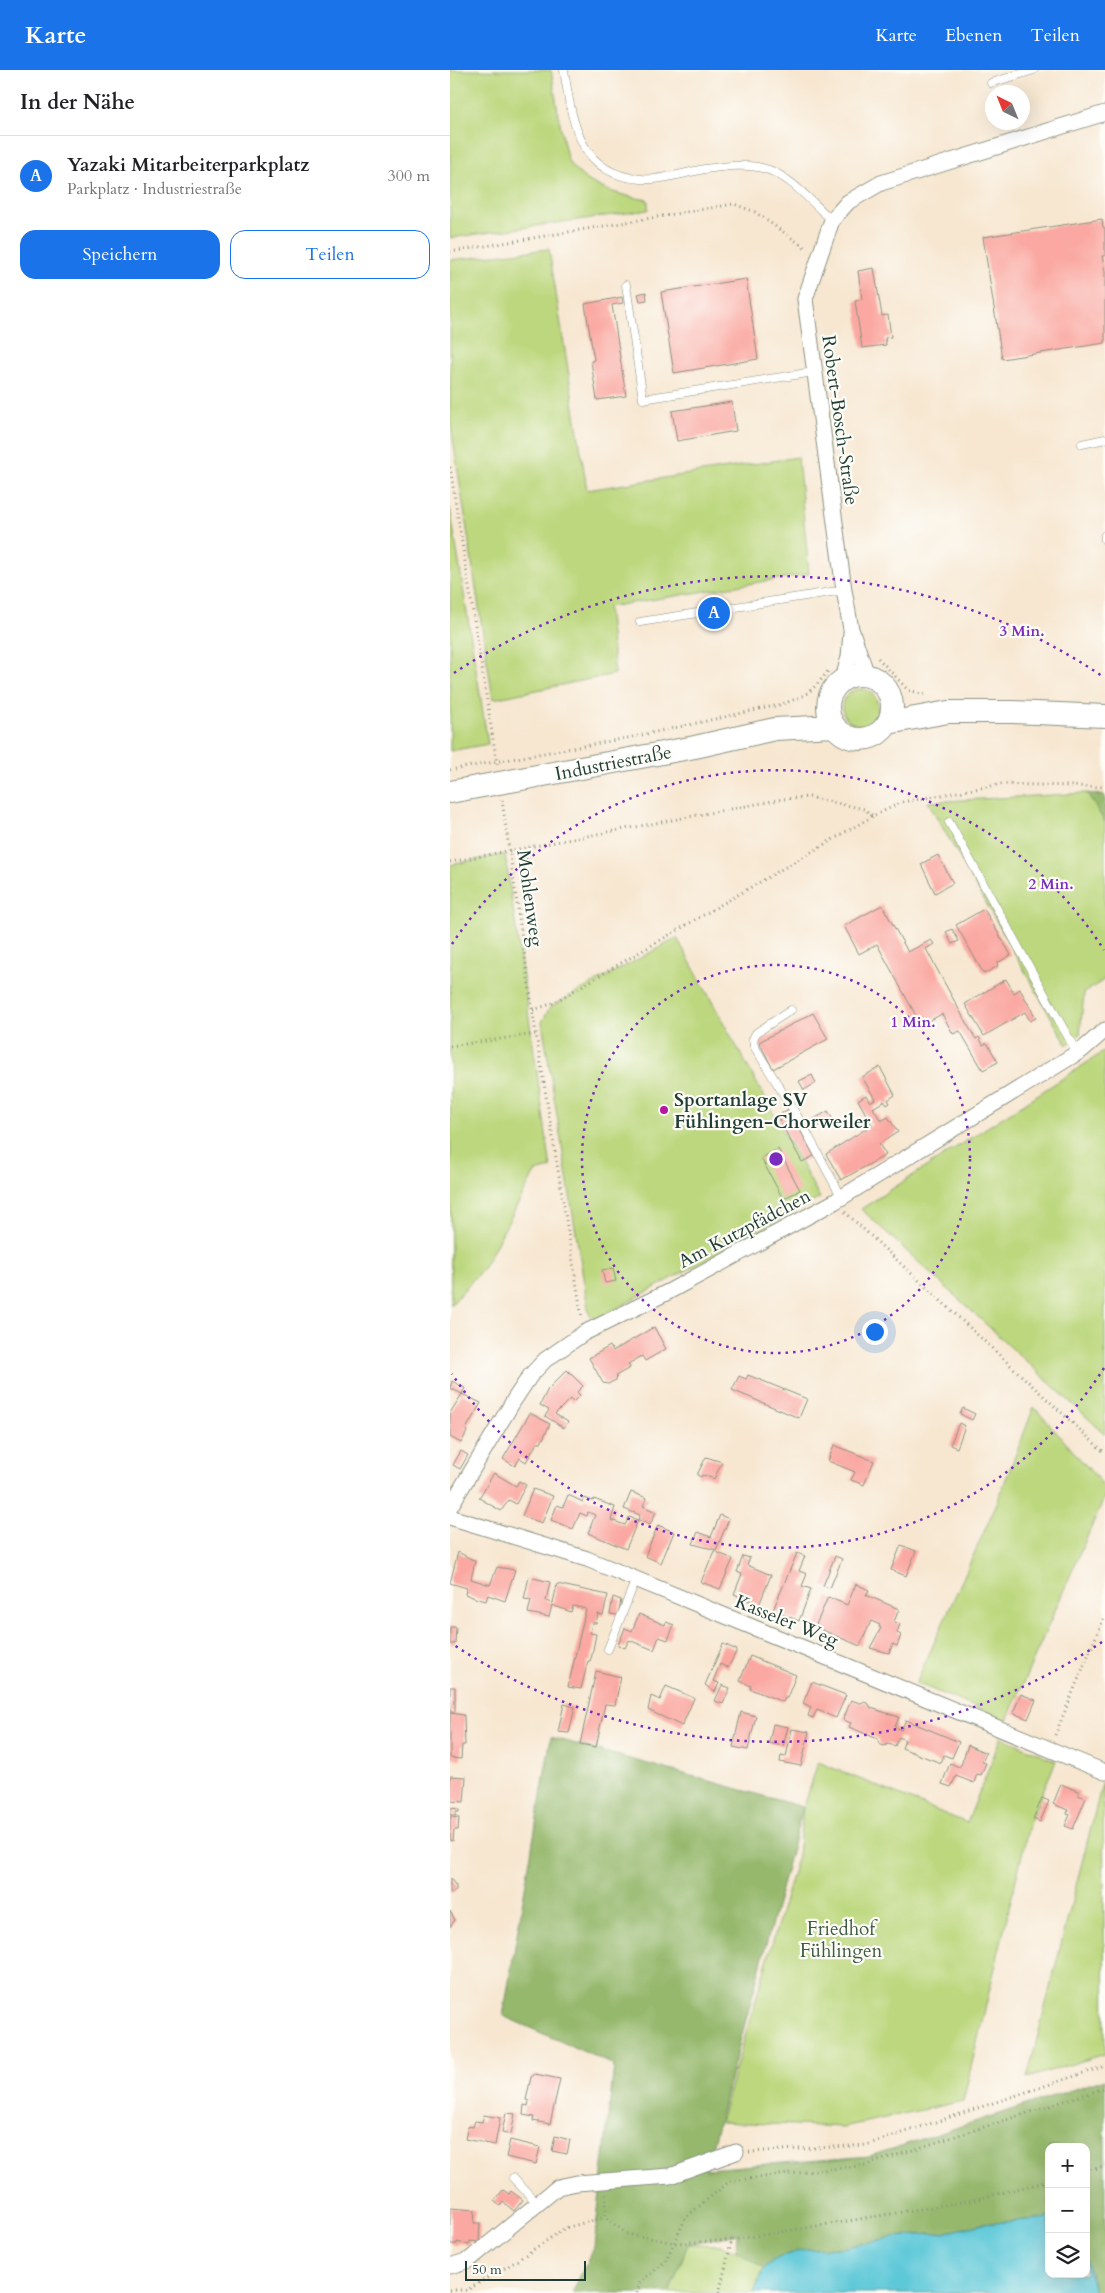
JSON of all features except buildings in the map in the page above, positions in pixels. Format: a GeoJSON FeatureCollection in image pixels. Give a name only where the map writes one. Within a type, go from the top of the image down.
{"type":"FeatureCollection","features":[{"type":"Feature","properties":{"kind":"main road"},"geometry":{"type":"LineString","coordinates":[[859,662],[882,684],[891,699],[892,711],[888,723],[880,733],[868,738],[855,739],[843,735],[834,726],[828,714],[828,701],[833,688],[843,679],[855,675],[859,662]]}},
{"type":"Feature","properties":{"kind":"main road"},"geometry":{"type":"LineString","coordinates":[[891,699],[948,712]]}},
{"type":"Feature","properties":{"kind":"main road","name":"Industriestraße"},"geometry":{"type":"LineString","coordinates":[[775,729],[828,701]]}},
{"type":"Feature","properties":{"kind":"main road"},"geometry":{"type":"LineString","coordinates":[[888,723],[948,712],[1013,712],[1105,716]]}},
{"type":"Feature","properties":{"kind":"main road","name":"Industriestraße"},"geometry":{"type":"LineString","coordinates":[[450,792],[498,773],[694,747],[775,729],[834,726]]}},
{"type":"Feature","properties":{"kind":"street","name":"Robert-Bosch-Straße"},"geometry":{"type":"LineString","coordinates":[[859,662],[844,590],[805,299],[832,220],[848,202],[882,183],[1105,113]]}},
{"type":"Feature","properties":{"kind":"street","name":"Am Kutzpfädchen"},"geometry":{"type":"LineString","coordinates":[[450,1508],[530,1376],[545,1360],[584,1333],[668,1292],[838,1200],[1077,1053],[1105,1030]]}},
{"type":"Feature","properties":{"kind":"street","name":"Kasseler Weg"},"geometry":{"type":"LineString","coordinates":[[450,1517],[587,1559],[1105,1772]]}},
{"type":"Feature","properties":{"kind":"street"},"geometry":{"type":"LineString","coordinates":[[450,2266],[469,2260],[558,2187],[577,2183],[670,2176],[736,2152]]}},
{"type":"Feature","properties":{"kind":"lane"},"geometry":{"type":"LineString","coordinates":[[564,70],[572,118],[580,140],[591,157],[607,170],[643,180],[716,167],[746,165],[770,170],[788,182],[832,220]]}},
{"type":"Feature","properties":{"kind":"lane"},"geometry":{"type":"LineString","coordinates":[[990,83],[1034,70]]}},
{"type":"Feature","properties":{"kind":"lane"},"geometry":{"type":"LineString","coordinates":[[626,285],[643,399],[814,372]]}},
{"type":"Feature","properties":{"kind":"lane"},"geometry":{"type":"LineString","coordinates":[[1082,444],[1105,439]]}},
{"type":"Feature","properties":{"kind":"lane"},"geometry":{"type":"LineString","coordinates":[[1105,535],[1105,540]]}},
{"type":"Feature","properties":{"kind":"lane"},"geometry":{"type":"LineString","coordinates":[[640,622],[844,590]]}},
{"type":"Feature","properties":{"kind":"lane"},"geometry":{"type":"LineString","coordinates":[[949,822],[1077,1053]]}},
{"type":"Feature","properties":{"kind":"lane"},"geometry":{"type":"LineString","coordinates":[[791,1010],[756,1033],[753,1039],[754,1046],[802,1124],[838,1200]]}},
{"type":"Feature","properties":{"kind":"lane"},"geometry":{"type":"LineString","coordinates":[[608,1649],[636,1580]]}},
{"type":"Feature","properties":{"kind":"lane"},"geometry":{"type":"LineString","coordinates":[[513,2178],[537,2204]]}},
{"type":"Feature","properties":{"kind":"path"},"geometry":{"type":"LineString","coordinates":[[450,252],[734,204],[755,212],[819,257]]}},
{"type":"Feature","properties":{"kind":"path","name":"Mohlenweg"},"geometry":{"type":"LineString","coordinates":[[450,467],[510,852],[536,1034],[584,1333]]}},
{"type":"Feature","properties":{"kind":"path"},"geometry":{"type":"LineString","coordinates":[[450,770],[498,773],[632,736],[779,705],[801,698],[812,691],[837,659],[859,662],[871,652],[908,690],[931,696]]}},
{"type":"Feature","properties":{"kind":"path"},"geometry":{"type":"LineString","coordinates":[[533,1010],[552,1004],[873,816],[903,802],[1002,784],[1105,787]]}},
{"type":"Feature","properties":{"kind":"path"},"geometry":{"type":"LineString","coordinates":[[450,862],[783,799],[809,797],[864,809],[873,816]]}},
{"type":"Feature","properties":{"kind":"path"},"geometry":{"type":"LineString","coordinates":[[450,1046],[536,1034]]}},
{"type":"Feature","properties":{"kind":"path"},"geometry":{"type":"LineString","coordinates":[[838,1200],[1105,1453]]}},
{"type":"Feature","properties":{"kind":"path"},"geometry":{"type":"LineString","coordinates":[[1049,1749],[1105,1615]]}},
{"type":"Feature","properties":{"kind":"path"},"geometry":{"type":"LineString","coordinates":[[736,2152],[866,2145],[1105,2066]]}},
{"type":"Feature","properties":{"kind":"path"},"geometry":{"type":"LineString","coordinates":[[637,2293],[640,2282],[665,2262],[686,2217],[730,2181],[866,2166],[1105,2088]]}},
{"type":"Feature","properties":{"kind":"path"},"geometry":{"type":"LineString","coordinates":[[1090,2170],[1105,2166]]}},
{"type":"Feature","properties":{"kind":"path"},"geometry":{"type":"LineString","coordinates":[[605,2217],[607,2182]]}},
{"type":"Feature","properties":{"kind":"path"},"geometry":{"type":"LineString","coordinates":[[605,2217],[627,2234],[675,2243],[732,2240],[969,2201],[1045,2182]]}},
{"type":"Feature","properties":{"kind":"path"},"geometry":{"type":"LineString","coordinates":[[450,2290],[467,2290],[515,2262],[565,2228],[605,2217]]}},
{"type":"Feature","properties":{"kind":"path"},"geometry":{"type":"LineString","coordinates":[[719,2293],[732,2240]]}},
{"type":"Feature","properties":{"kind":"green space"},"geometry":{"type":"Polygon","coordinates":[[[450,70],[551,70],[562,135],[570,164],[595,185],[626,196],[648,200],[648,210],[450,238],[450,70]]]}},
{"type":"Feature","properties":{"kind":"green space"},"geometry":{"type":"Polygon","coordinates":[[[549,249],[587,490],[798,457],[809,574],[608,607],[615,674],[493,699],[450,419],[450,260],[549,249]]]}},
{"type":"Feature","properties":{"kind":"green space"},"geometry":{"type":"Polygon","coordinates":[[[450,507],[488,744],[450,751],[450,507]]]}},
{"type":"Feature","properties":{"kind":"green space"},"geometry":{"type":"Polygon","coordinates":[[[860,689],[872,695],[878,707],[872,719],[860,725],[848,719],[842,707],[848,695],[860,689]]]}},
{"type":"Feature","properties":{"kind":"green space"},"geometry":{"type":"Polygon","coordinates":[[[1087,793],[1105,822],[1105,979],[1084,993],[1080,1034],[1067,1045],[928,802],[1087,793]]]}},
{"type":"Feature","properties":{"kind":"green space"},"geometry":{"type":"Polygon","coordinates":[[[1087,793],[1105,796],[1105,822],[1087,793]]]}},
{"type":"Feature","properties":{"kind":"green space"},"geometry":{"type":"Polygon","coordinates":[[[505,854],[551,1168],[535,1172],[484,1267],[451,1305],[450,865],[505,854]]]}},
{"type":"Feature","properties":{"kind":"green space","name":"Sportanlage SV Fühlingen-Chorweiler"},"geometry":{"type":"Polygon","coordinates":[[[677,938],[820,1198],[595,1320],[589,1314],[542,1022],[550,1007],[677,938]]]}},
{"type":"Feature","properties":{"kind":"green space"},"geometry":{"type":"Polygon","coordinates":[[[1105,1051],[1105,1434],[861,1209],[1105,1051]]]}},
{"type":"Feature","properties":{"kind":"green space"},"geometry":{"type":"Polygon","coordinates":[[[1034,1407],[1105,1487],[1105,1496],[1007,1720],[916,1683],[996,1505],[1034,1407]]]}},
{"type":"Feature","properties":{"kind":"green space"},"geometry":{"type":"Polygon","coordinates":[[[551,1737],[803,1807],[706,2169],[870,2156],[1105,2079],[1105,2293],[1095,2293],[1090,2273],[1090,2143],[1045,2143],[1045,2218],[983,2224],[943,2233],[894,2237],[841,2248],[806,2249],[778,2257],[764,2268],[736,2251],[737,2234],[688,2244],[669,2293],[572,2293],[594,2247],[614,2065],[503,2016],[551,1737]]]}},
{"type":"Feature","properties":{"kind":"green space","name":"Friedhof Fühlingen"},"geometry":{"type":"Polygon","coordinates":[[[1001,1737],[1056,1761],[1030,1821],[963,2101],[843,2127],[720,2122],[798,1855],[803,1810],[818,1762],[967,1823],[1001,1737]]]}},
{"type":"Feature","properties":{"kind":"green space"},"geometry":{"type":"Polygon","coordinates":[[[1103,1780],[1105,2054],[1027,2078],[1103,1780]]]}},
{"type":"Feature","properties":{"kind":"green space"},"geometry":{"type":"Polygon","coordinates":[[[688,2244],[722,2245],[764,2268],[754,2293],[669,2293],[688,2244]]]}},
{"type":"Feature","properties":{"kind":"water"},"geometry":{"type":"Polygon","coordinates":[[[1045,2218],[1045,2278],[1090,2278],[1090,2273],[1095,2293],[754,2293],[764,2268],[778,2257],[806,2249],[841,2248],[894,2237],[943,2233],[983,2224],[1045,2218]]]}},
{"type":"Feature","properties":{"kind":"place","name":"Yazaki Mitarbeiterparkplatz"},"geometry":{"type":"Point","coordinates":[714,613]}},
{"type":"Feature","properties":{"kind":"place","name":"Sportanlage SV Fühlingen-Chorweiler"},"geometry":{"type":"Point","coordinates":[664,1110]}}]}
